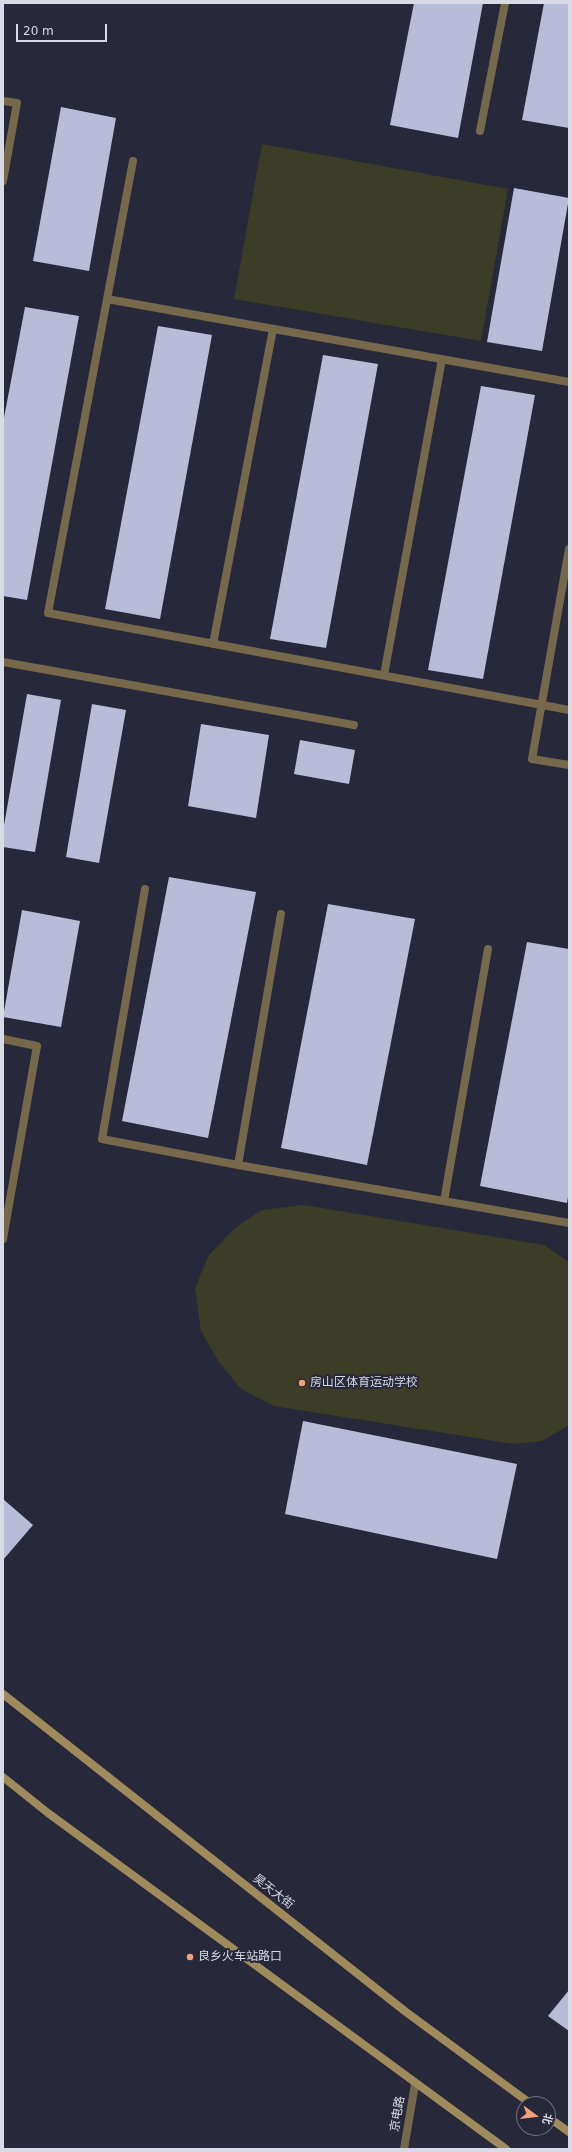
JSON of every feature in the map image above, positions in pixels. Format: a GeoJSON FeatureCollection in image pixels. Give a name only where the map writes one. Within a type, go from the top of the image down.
{"type":"FeatureCollection","features":[{"type":"Feature","properties":{"kind":"main road","name":"昊天大街"},"geometry":{"type":"LineString","coordinates":[[3,1694],[406,2012],[520,2096]]}},
{"type":"Feature","properties":{"kind":"main road"},"geometry":{"type":"LineString","coordinates":[[3,1777],[48,1813],[415,2084],[506,2149]]}},
{"type":"Feature","properties":{"kind":"main road"},"geometry":{"type":"LineString","coordinates":[[556,2123],[569,2132]]}},
{"type":"Feature","properties":{"kind":"street"},"geometry":{"type":"LineString","coordinates":[[480,131],[505,3]]}},
{"type":"Feature","properties":{"kind":"street"},"geometry":{"type":"LineString","coordinates":[[3,101],[17,103],[3,182]]}},
{"type":"Feature","properties":{"kind":"street"},"geometry":{"type":"LineString","coordinates":[[133,160],[48,613],[569,710]]}},
{"type":"Feature","properties":{"kind":"street"},"geometry":{"type":"LineString","coordinates":[[107,299],[569,382]]}},
{"type":"Feature","properties":{"kind":"street"},"geometry":{"type":"LineString","coordinates":[[213,644],[273,329]]}},
{"type":"Feature","properties":{"kind":"street"},"geometry":{"type":"LineString","coordinates":[[384,676],[442,359]]}},
{"type":"Feature","properties":{"kind":"street"},"geometry":{"type":"LineString","coordinates":[[569,548],[532,759],[569,765]]}},
{"type":"Feature","properties":{"kind":"street"},"geometry":{"type":"LineString","coordinates":[[3,662],[354,725]]}},
{"type":"Feature","properties":{"kind":"street"},"geometry":{"type":"LineString","coordinates":[[145,889],[102,1139],[238,1165],[569,1223]]}},
{"type":"Feature","properties":{"kind":"street"},"geometry":{"type":"LineString","coordinates":[[238,1165],[281,914]]}},
{"type":"Feature","properties":{"kind":"street"},"geometry":{"type":"LineString","coordinates":[[444,1201],[488,949]]}},
{"type":"Feature","properties":{"kind":"street"},"geometry":{"type":"LineString","coordinates":[[3,1039],[37,1046],[3,1239]]}},
{"type":"Feature","properties":{"kind":"street","name":"京电路"},"geometry":{"type":"LineString","coordinates":[[404,2149],[415,2084]]}},
{"type":"Feature","properties":{"kind":"green space"},"geometry":{"type":"Polygon","coordinates":[[[262,144],[508,189],[481,341],[234,299],[262,144]]]}},
{"type":"Feature","properties":{"kind":"green space"},"geometry":{"type":"Polygon","coordinates":[[[304,1205],[544,1245],[569,1262],[569,1425],[542,1441],[514,1444],[274,1406],[241,1389],[219,1362],[201,1331],[195,1288],[209,1255],[235,1228],[262,1210],[304,1205]]]}},
{"type":"Feature","properties":{"kind":"building"},"geometry":{"type":"Polygon","coordinates":[[[414,3],[483,3],[458,138],[390,125],[414,3]]]}},
{"type":"Feature","properties":{"kind":"building"},"geometry":{"type":"Polygon","coordinates":[[[544,3],[569,3],[569,128],[522,120],[544,3]]]}},
{"type":"Feature","properties":{"kind":"building"},"geometry":{"type":"Polygon","coordinates":[[[61,107],[116,118],[89,271],[33,261],[61,107]]]}},
{"type":"Feature","properties":{"kind":"building"},"geometry":{"type":"Polygon","coordinates":[[[514,188],[569,198],[542,351],[487,342],[514,188]]]}},
{"type":"Feature","properties":{"kind":"building"},"geometry":{"type":"Polygon","coordinates":[[[25,307],[79,316],[27,600],[3,596],[3,423],[25,307]]]}},
{"type":"Feature","properties":{"kind":"building"},"geometry":{"type":"Polygon","coordinates":[[[158,326],[212,335],[160,619],[105,609],[158,326]]]}},
{"type":"Feature","properties":{"kind":"building"},"geometry":{"type":"Polygon","coordinates":[[[323,355],[378,364],[326,648],[270,639],[323,355]]]}},
{"type":"Feature","properties":{"kind":"building"},"geometry":{"type":"Polygon","coordinates":[[[481,386],[535,395],[483,679],[428,670],[481,386]]]}},
{"type":"Feature","properties":{"kind":"building"},"geometry":{"type":"Polygon","coordinates":[[[27,694],[61,700],[35,852],[3,847],[3,831],[27,694]]]}},
{"type":"Feature","properties":{"kind":"building"},"geometry":{"type":"Polygon","coordinates":[[[92,704],[126,710],[99,863],[66,857],[92,704]]]}},
{"type":"Feature","properties":{"kind":"building"},"geometry":{"type":"Polygon","coordinates":[[[201,724],[269,735],[256,818],[188,806],[201,724]]]}},
{"type":"Feature","properties":{"kind":"building"},"geometry":{"type":"Polygon","coordinates":[[[300,740],[355,750],[349,784],[294,774],[300,740]]]}},
{"type":"Feature","properties":{"kind":"building"},"geometry":{"type":"Polygon","coordinates":[[[169,877],[256,892],[208,1138],[122,1121],[169,877]]]}},
{"type":"Feature","properties":{"kind":"building"},"geometry":{"type":"Polygon","coordinates":[[[328,904],[415,919],[367,1165],[281,1148],[328,904]]]}},
{"type":"Feature","properties":{"kind":"building"},"geometry":{"type":"Polygon","coordinates":[[[22,910],[80,921],[61,1027],[3,1017],[22,910]]]}},
{"type":"Feature","properties":{"kind":"building"},"geometry":{"type":"Polygon","coordinates":[[[527,942],[569,949],[569,1191],[567,1203],[480,1186],[527,942]]]}},
{"type":"Feature","properties":{"kind":"building"},"geometry":{"type":"Polygon","coordinates":[[[303,1421],[517,1464],[497,1559],[285,1514],[303,1421]]]}},
{"type":"Feature","properties":{"kind":"building"},"geometry":{"type":"Polygon","coordinates":[[[3,1499],[33,1525],[3,1560],[3,1499]]]}},
{"type":"Feature","properties":{"kind":"building"},"geometry":{"type":"Polygon","coordinates":[[[569,1990],[569,2031],[548,2016],[569,1990]]]}},
{"type":"Feature","properties":{"kind":"place","name":"房山区体育运动学校"},"geometry":{"type":"Point","coordinates":[302,1383]}},
{"type":"Feature","properties":{"kind":"place","name":"良乡火车站路口"},"geometry":{"type":"Point","coordinates":[190,1957]}}]}
